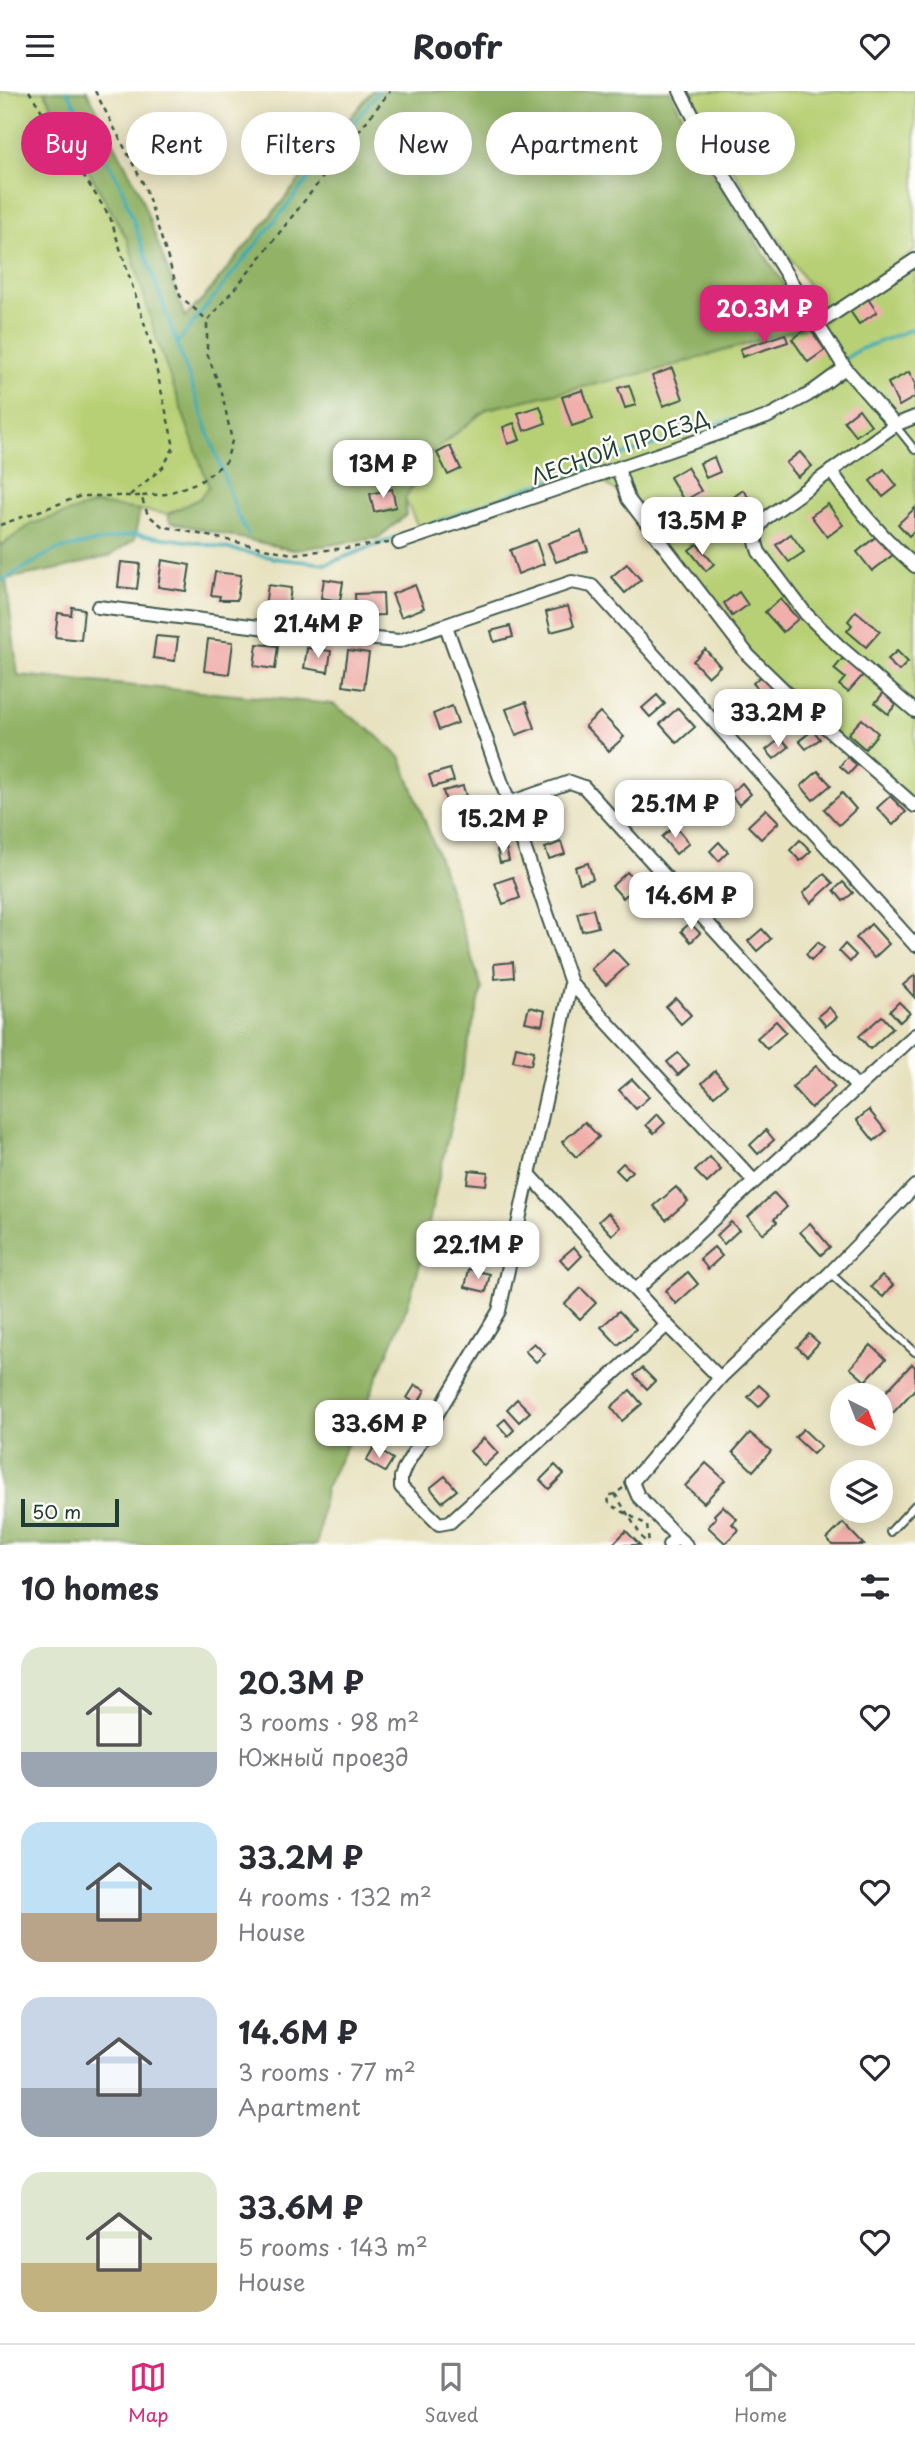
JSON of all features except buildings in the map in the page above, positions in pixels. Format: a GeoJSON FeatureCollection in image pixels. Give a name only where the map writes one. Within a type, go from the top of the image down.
{"type":"FeatureCollection","features":[{"type":"Feature","properties":{"kind":"street"},"geometry":{"type":"LineString","coordinates":[[680,91],[721,170],[845,368],[895,425]]}},
{"type":"Feature","properties":{"kind":"street"},"geometry":{"type":"LineString","coordinates":[[818,324],[915,260]]}},
{"type":"Feature","properties":{"kind":"street","name":"ЛЕСНОЙ ПРОЕЗД"},"geometry":{"type":"LineString","coordinates":[[394,543],[767,417],[808,395],[845,368]]}},
{"type":"Feature","properties":{"kind":"street"},"geometry":{"type":"LineString","coordinates":[[915,417],[895,425],[766,518],[756,529],[755,541],[759,552],[806,614],[915,711]]}},
{"type":"Feature","properties":{"kind":"street"},"geometry":{"type":"LineString","coordinates":[[618,469],[628,499],[748,655],[915,806]]}},
{"type":"Feature","properties":{"kind":"street"},"geometry":{"type":"LineString","coordinates":[[831,471],[857,509],[915,566]]}},
{"type":"Feature","properties":{"kind":"street"},"geometry":{"type":"LineString","coordinates":[[98,607],[315,634],[399,641],[572,582],[592,586],[915,945]]}},
{"type":"Feature","properties":{"kind":"street"},"geometry":{"type":"LineString","coordinates":[[446,627],[571,983],[753,1180]]}},
{"type":"Feature","properties":{"kind":"street"},"geometry":{"type":"LineString","coordinates":[[509,803],[570,782],[584,787],[857,1087]]}},
{"type":"Feature","properties":{"kind":"street"},"geometry":{"type":"LineString","coordinates":[[571,983],[499,1311],[405,1467],[401,1487],[439,1524],[450,1522],[667,1325]]}},
{"type":"Feature","properties":{"kind":"street"},"geometry":{"type":"LineString","coordinates":[[636,1289],[915,1035]]}},
{"type":"Feature","properties":{"kind":"street"},"geometry":{"type":"LineString","coordinates":[[529,1174],[667,1325],[720,1378]]}},
{"type":"Feature","properties":{"kind":"street"},"geometry":{"type":"LineString","coordinates":[[677,1542],[638,1496],[632,1482],[720,1378],[830,1273],[915,1186]]}},
{"type":"Feature","properties":{"kind":"lane"},"geometry":{"type":"LineString","coordinates":[[895,425],[915,450]]}},
{"type":"Feature","properties":{"kind":"lane"},"geometry":{"type":"LineString","coordinates":[[830,1273],[915,1352]]}},
{"type":"Feature","properties":{"kind":"lane"},"geometry":{"type":"LineString","coordinates":[[890,1532],[915,1505]]}},
{"type":"Feature","properties":{"kind":"path"},"geometry":{"type":"LineString","coordinates":[[29,91],[110,217],[150,341],[174,447],[163,467],[130,495]]}},
{"type":"Feature","properties":{"kind":"path"},"geometry":{"type":"LineString","coordinates":[[95,91],[145,187],[180,296],[207,321]]}},
{"type":"Feature","properties":{"kind":"path"},"geometry":{"type":"LineString","coordinates":[[0,525],[81,496],[166,494],[201,481],[226,462],[232,441],[222,393],[207,353],[207,321],[252,268],[390,91]]}},
{"type":"Feature","properties":{"kind":"path"},"geometry":{"type":"LineString","coordinates":[[141,496],[148,515],[162,526],[292,554],[394,543]]}},
{"type":"Feature","properties":{"kind":"path"},"geometry":{"type":"LineString","coordinates":[[632,1482],[608,1496],[608,1504],[647,1524],[650,1537],[648,1545]]}},
{"type":"Feature","properties":{"kind":"path"},"geometry":{"type":"LineString","coordinates":[[615,1494],[648,1545]]}},
{"type":"Feature","properties":{"kind":"green space"},"geometry":{"type":"Polygon","coordinates":[[[0,91],[44,91],[56,112],[21,112],[21,175],[91,175],[128,241],[158,343],[209,487],[199,499],[168,514],[96,504],[32,524],[0,546],[0,91]]]}},
{"type":"Feature","properties":{"kind":"green space"},"geometry":{"type":"Polygon","coordinates":[[[44,91],[87,91],[98,112],[56,112],[44,91]]]}},
{"type":"Feature","properties":{"kind":"green space"},"geometry":{"type":"Polygon","coordinates":[[[372,91],[670,91],[681,112],[676,112],[676,175],[714,175],[810,325],[661,369],[487,409],[431,453],[405,499],[406,515],[378,538],[293,550],[170,522],[168,514],[199,499],[209,487],[158,343],[128,241],[91,175],[112,175],[112,139],[126,166],[126,175],[131,175],[138,189],[185,317],[202,300],[304,175],[360,175],[360,112],[355,112],[372,91]]]}},
{"type":"Feature","properties":{"kind":"green space"},"geometry":{"type":"Polygon","coordinates":[[[689,91],[915,91],[915,251],[824,310],[736,175],[795,175],[795,112],[701,112],[689,91]]]}},
{"type":"Feature","properties":{"kind":"green space"},"geometry":{"type":"Polygon","coordinates":[[[915,260],[915,806],[748,655],[628,499],[594,476],[422,535],[405,499],[431,453],[487,409],[661,369],[818,324],[915,260]]]}},
{"type":"Feature","properties":{"kind":"green space"},"geometry":{"type":"Polygon","coordinates":[[[96,504],[140,510],[134,540],[109,556],[6,579],[18,675],[333,704],[369,729],[401,758],[440,861],[482,989],[419,1268],[407,1307],[361,1417],[325,1489],[317,1545],[0,1545],[0,546],[32,524],[96,504]]]}},
{"type":"Feature","properties":{"kind":"waterway"},"geometry":{"type":"LineString","coordinates":[[67,91],[120,183],[237,513],[248,535]]}},
{"type":"Feature","properties":{"kind":"waterway"},"geometry":{"type":"LineString","coordinates":[[177,343],[379,91]]}},
{"type":"Feature","properties":{"kind":"waterway"},"geometry":{"type":"LineString","coordinates":[[844,360],[858,350],[915,328]]}},
{"type":"Feature","properties":{"kind":"waterway"},"geometry":{"type":"LineString","coordinates":[[0,582],[55,550],[135,534],[194,542],[280,559],[326,564],[518,491],[711,425],[759,413],[799,392],[838,364]]}}]}
